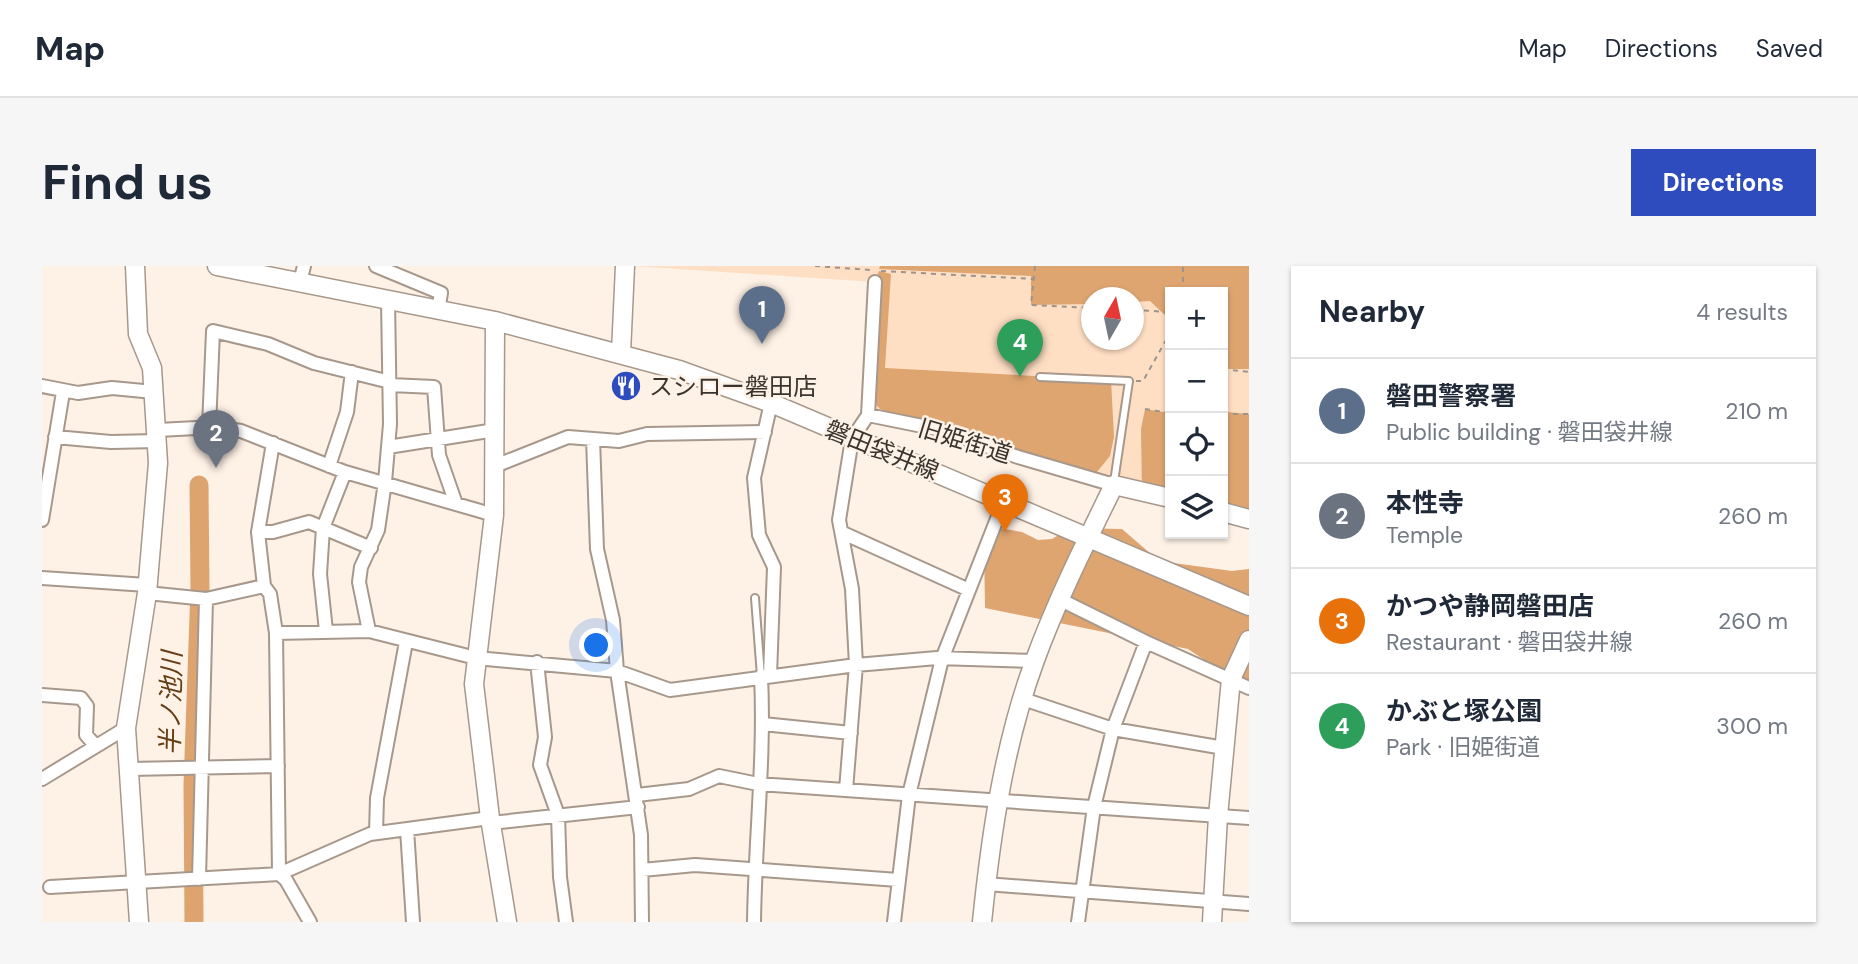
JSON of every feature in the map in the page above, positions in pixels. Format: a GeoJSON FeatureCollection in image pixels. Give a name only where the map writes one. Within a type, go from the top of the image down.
{"type":"FeatureCollection","features":[{"type":"Feature","properties":{"kind":"street"},"geometry":{"type":"LineString","coordinates":[[135,266],[138,334],[152,368],[158,435],[147,589],[126,728],[139,922]]}},
{"type":"Feature","properties":{"kind":"street","name":"磐田袋井線"},"geometry":{"type":"LineString","coordinates":[[217,266],[302,274],[388,300],[495,321],[621,353],[771,403],[1249,606]]}},
{"type":"Feature","properties":{"kind":"street"},"geometry":{"type":"LineString","coordinates":[[376,266],[393,269],[441,293],[438,311]]}},
{"type":"Feature","properties":{"kind":"street"},"geometry":{"type":"LineString","coordinates":[[621,353],[625,266]]}},
{"type":"Feature","properties":{"kind":"street"},"geometry":{"type":"LineString","coordinates":[[846,790],[856,665],[852,589],[839,520],[852,439],[867,415],[875,282]]}},
{"type":"Feature","properties":{"kind":"street"},"geometry":{"type":"LineString","coordinates":[[369,631],[359,582],[361,567],[378,530],[385,482],[390,383],[388,300]]}},
{"type":"Feature","properties":{"kind":"street"},"geometry":{"type":"LineString","coordinates":[[495,321],[494,515],[476,658],[475,708],[507,922]]}},
{"type":"Feature","properties":{"kind":"street"},"geometry":{"type":"LineString","coordinates":[[209,428],[213,331],[268,344],[314,363],[390,383],[434,387],[439,454],[456,504]]}},
{"type":"Feature","properties":{"kind":"street"},"geometry":{"type":"LineString","coordinates":[[329,466],[347,412],[352,372]]}},
{"type":"Feature","properties":{"kind":"street"},"geometry":{"type":"LineString","coordinates":[[42,386],[63,392],[112,388],[154,392]]}},
{"type":"Feature","properties":{"kind":"street"},"geometry":{"type":"LineString","coordinates":[[42,518],[63,392]]}},
{"type":"Feature","properties":{"kind":"street"},"geometry":{"type":"LineString","coordinates":[[754,922],[758,784],[774,567],[759,535],[754,478],[771,403]]}},
{"type":"Feature","properties":{"kind":"street","name":"旧姫街道"},"geometry":{"type":"LineString","coordinates":[[867,415],[937,429],[1018,457],[1165,497]]}},
{"type":"Feature","properties":{"kind":"street"},"geometry":{"type":"LineString","coordinates":[[55,437],[111,442],[209,428],[241,431],[345,472],[494,515]]}},
{"type":"Feature","properties":{"kind":"street"},"geometry":{"type":"LineString","coordinates":[[388,447],[495,430]]}},
{"type":"Feature","properties":{"kind":"street"},"geometry":{"type":"LineString","coordinates":[[495,466],[568,438],[619,441],[647,434],[765,432]]}},
{"type":"Feature","properties":{"kind":"street"},"geometry":{"type":"LineString","coordinates":[[593,439],[597,549],[613,620],[617,671],[637,801],[642,870],[642,922]]}},
{"type":"Feature","properties":{"kind":"street"},"geometry":{"type":"LineString","coordinates":[[273,443],[258,532],[264,586],[270,594],[276,633],[279,874],[286,880],[310,922]]}},
{"type":"Feature","properties":{"kind":"street"},"geometry":{"type":"LineString","coordinates":[[326,631],[320,573],[323,528],[345,472]]}},
{"type":"Feature","properties":{"kind":"street"},"geometry":{"type":"LineString","coordinates":[[982,922],[998,802],[1023,699],[1035,661],[1114,485]]}},
{"type":"Feature","properties":{"kind":"street"},"geometry":{"type":"LineString","coordinates":[[894,922],[909,794],[942,659],[1004,501]]}},
{"type":"Feature","properties":{"kind":"street"},"geometry":{"type":"LineString","coordinates":[[1228,513],[1249,519]]}},
{"type":"Feature","properties":{"kind":"street"},"geometry":{"type":"LineString","coordinates":[[258,532],[272,532],[309,522],[371,548]]}},
{"type":"Feature","properties":{"kind":"street"},"geometry":{"type":"LineString","coordinates":[[843,533],[970,590]]}},
{"type":"Feature","properties":{"kind":"street"},"geometry":{"type":"LineString","coordinates":[[42,578],[147,589],[206,599],[264,586]]}},
{"type":"Feature","properties":{"kind":"street"},"geometry":{"type":"LineString","coordinates":[[199,879],[206,599]]}},
{"type":"Feature","properties":{"kind":"street"},"geometry":{"type":"LineString","coordinates":[[1061,600],[1249,688]]}},
{"type":"Feature","properties":{"kind":"street"},"geometry":{"type":"LineString","coordinates":[[276,633],[369,631],[476,658],[617,671],[670,690],[856,665],[942,659],[1035,661]]}},
{"type":"Feature","properties":{"kind":"street"},"geometry":{"type":"LineString","coordinates":[[1212,922],[1218,816],[1231,679],[1249,640]]}},
{"type":"Feature","properties":{"kind":"street"},"geometry":{"type":"LineString","coordinates":[[376,833],[377,797],[406,642]]}},
{"type":"Feature","properties":{"kind":"street"},"geometry":{"type":"LineString","coordinates":[[1078,922],[1094,807],[1114,729],[1146,642]]}},
{"type":"Feature","properties":{"kind":"street"},"geometry":{"type":"LineString","coordinates":[[537,662],[545,737],[540,765],[558,815],[560,877],[566,922]]}},
{"type":"Feature","properties":{"kind":"street"},"geometry":{"type":"LineString","coordinates":[[42,695],[81,698],[87,706],[86,735],[95,745]]}},
{"type":"Feature","properties":{"kind":"street"},"geometry":{"type":"LineString","coordinates":[[1023,699],[1114,729],[1224,748]]}},
{"type":"Feature","properties":{"kind":"street"},"geometry":{"type":"LineString","coordinates":[[763,724],[851,733]]}},
{"type":"Feature","properties":{"kind":"street"},"geometry":{"type":"LineString","coordinates":[[42,779],[126,728]]}},
{"type":"Feature","properties":{"kind":"street"},"geometry":{"type":"LineString","coordinates":[[129,769],[278,766]]}},
{"type":"Feature","properties":{"kind":"street"},"geometry":{"type":"LineString","coordinates":[[50,887],[279,874],[376,833],[558,815],[690,789],[719,776],[758,784],[1249,818]]}},
{"type":"Feature","properties":{"kind":"street"},"geometry":{"type":"LineString","coordinates":[[407,829],[413,922]]}},
{"type":"Feature","properties":{"kind":"street"},"geometry":{"type":"LineString","coordinates":[[642,870],[695,865],[898,880]]}},
{"type":"Feature","properties":{"kind":"street"},"geometry":{"type":"LineString","coordinates":[[986,884],[1249,904]]}},
{"type":"Feature","properties":{"kind":"lane"},"geometry":{"type":"LineString","coordinates":[[1040,377],[1129,381],[1114,485]]}},
{"type":"Feature","properties":{"kind":"lane"},"geometry":{"type":"LineString","coordinates":[[755,598],[765,676]]}},
{"type":"Feature","properties":{"kind":"path"},"geometry":{"type":"LineString","coordinates":[[815,266],[1033,279]]}},
{"type":"Feature","properties":{"kind":"path"},"geometry":{"type":"LineString","coordinates":[[1035,266],[1031,305],[1081,308]]}},
{"type":"Feature","properties":{"kind":"path"},"geometry":{"type":"LineString","coordinates":[[1183,266],[1183,287]]}},
{"type":"Feature","properties":{"kind":"path"},"geometry":{"type":"LineString","coordinates":[[1144,311],[1165,312]]}},
{"type":"Feature","properties":{"kind":"path"},"geometry":{"type":"LineString","coordinates":[[1129,381],[1143,381],[1165,343]]}},
{"type":"Feature","properties":{"kind":"path"},"geometry":{"type":"LineString","coordinates":[[1228,370],[1249,372]]}},
{"type":"Feature","properties":{"kind":"path"},"geometry":{"type":"LineString","coordinates":[[1144,409],[1165,413]]}},
{"type":"Feature","properties":{"kind":"path"},"geometry":{"type":"LineString","coordinates":[[1225,413],[1249,414]]}},
{"type":"Feature","properties":{"kind":"shaded area"},"geometry":{"type":"Polygon","coordinates":[[[634,266],[1249,266],[1249,517],[1228,512],[1228,287],[1165,287],[1165,497],[868,415],[875,282],[634,266]]]}},
{"type":"Feature","properties":{"kind":"shaded area"},"geometry":{"type":"Polygon","coordinates":[[[880,266],[1249,266],[1249,369],[1228,369],[1228,287],[1165,287],[1165,315],[1150,301],[1144,301],[1144,287],[1081,287],[1081,304],[1031,305],[1031,276],[879,269],[880,266]]]}},
{"type":"Feature","properties":{"kind":"shaded area"},"geometry":{"type":"Polygon","coordinates":[[[879,271],[891,274],[885,368],[1111,380],[1114,437],[1110,456],[1092,478],[880,409],[869,397],[875,282],[879,271]]]}},
{"type":"Feature","properties":{"kind":"shaded area"},"geometry":{"type":"Polygon","coordinates":[[[1145,409],[1165,412],[1165,496],[1142,492],[1141,429],[1145,409]]]}},
{"type":"Feature","properties":{"kind":"shaded area"},"geometry":{"type":"Polygon","coordinates":[[[1228,412],[1249,414],[1249,513],[1228,509],[1228,412]]]}},
{"type":"Feature","properties":{"kind":"shaded area"},"geometry":{"type":"Polygon","coordinates":[[[988,526],[1022,532],[1038,540],[1052,539],[1070,528],[1122,529],[1159,561],[1232,571],[1249,569],[1249,682],[1218,669],[1188,649],[985,608],[984,545],[988,526]]]}},
{"type":"Feature","properties":{"kind":"waterway","name":"半ノ池川"},"geometry":{"type":"LineString","coordinates":[[194,922],[193,785],[200,588],[199,485]]}},
{"type":"Feature","properties":{"kind":"place","name":"磐田警察署"},"geometry":{"type":"Point","coordinates":[762,344]}},
{"type":"Feature","properties":{"kind":"place","name":"かぶと塚公園"},"geometry":{"type":"Point","coordinates":[1020,377]}},
{"type":"Feature","properties":{"kind":"place","name":"スシロー磐田店"},"geometry":{"type":"Point","coordinates":[626,386]}},
{"type":"Feature","properties":{"kind":"place","name":"本性寺"},"geometry":{"type":"Point","coordinates":[216,468]}},
{"type":"Feature","properties":{"kind":"place","name":"かつや静岡磐田店"},"geometry":{"type":"Point","coordinates":[1005,532]}}]}
